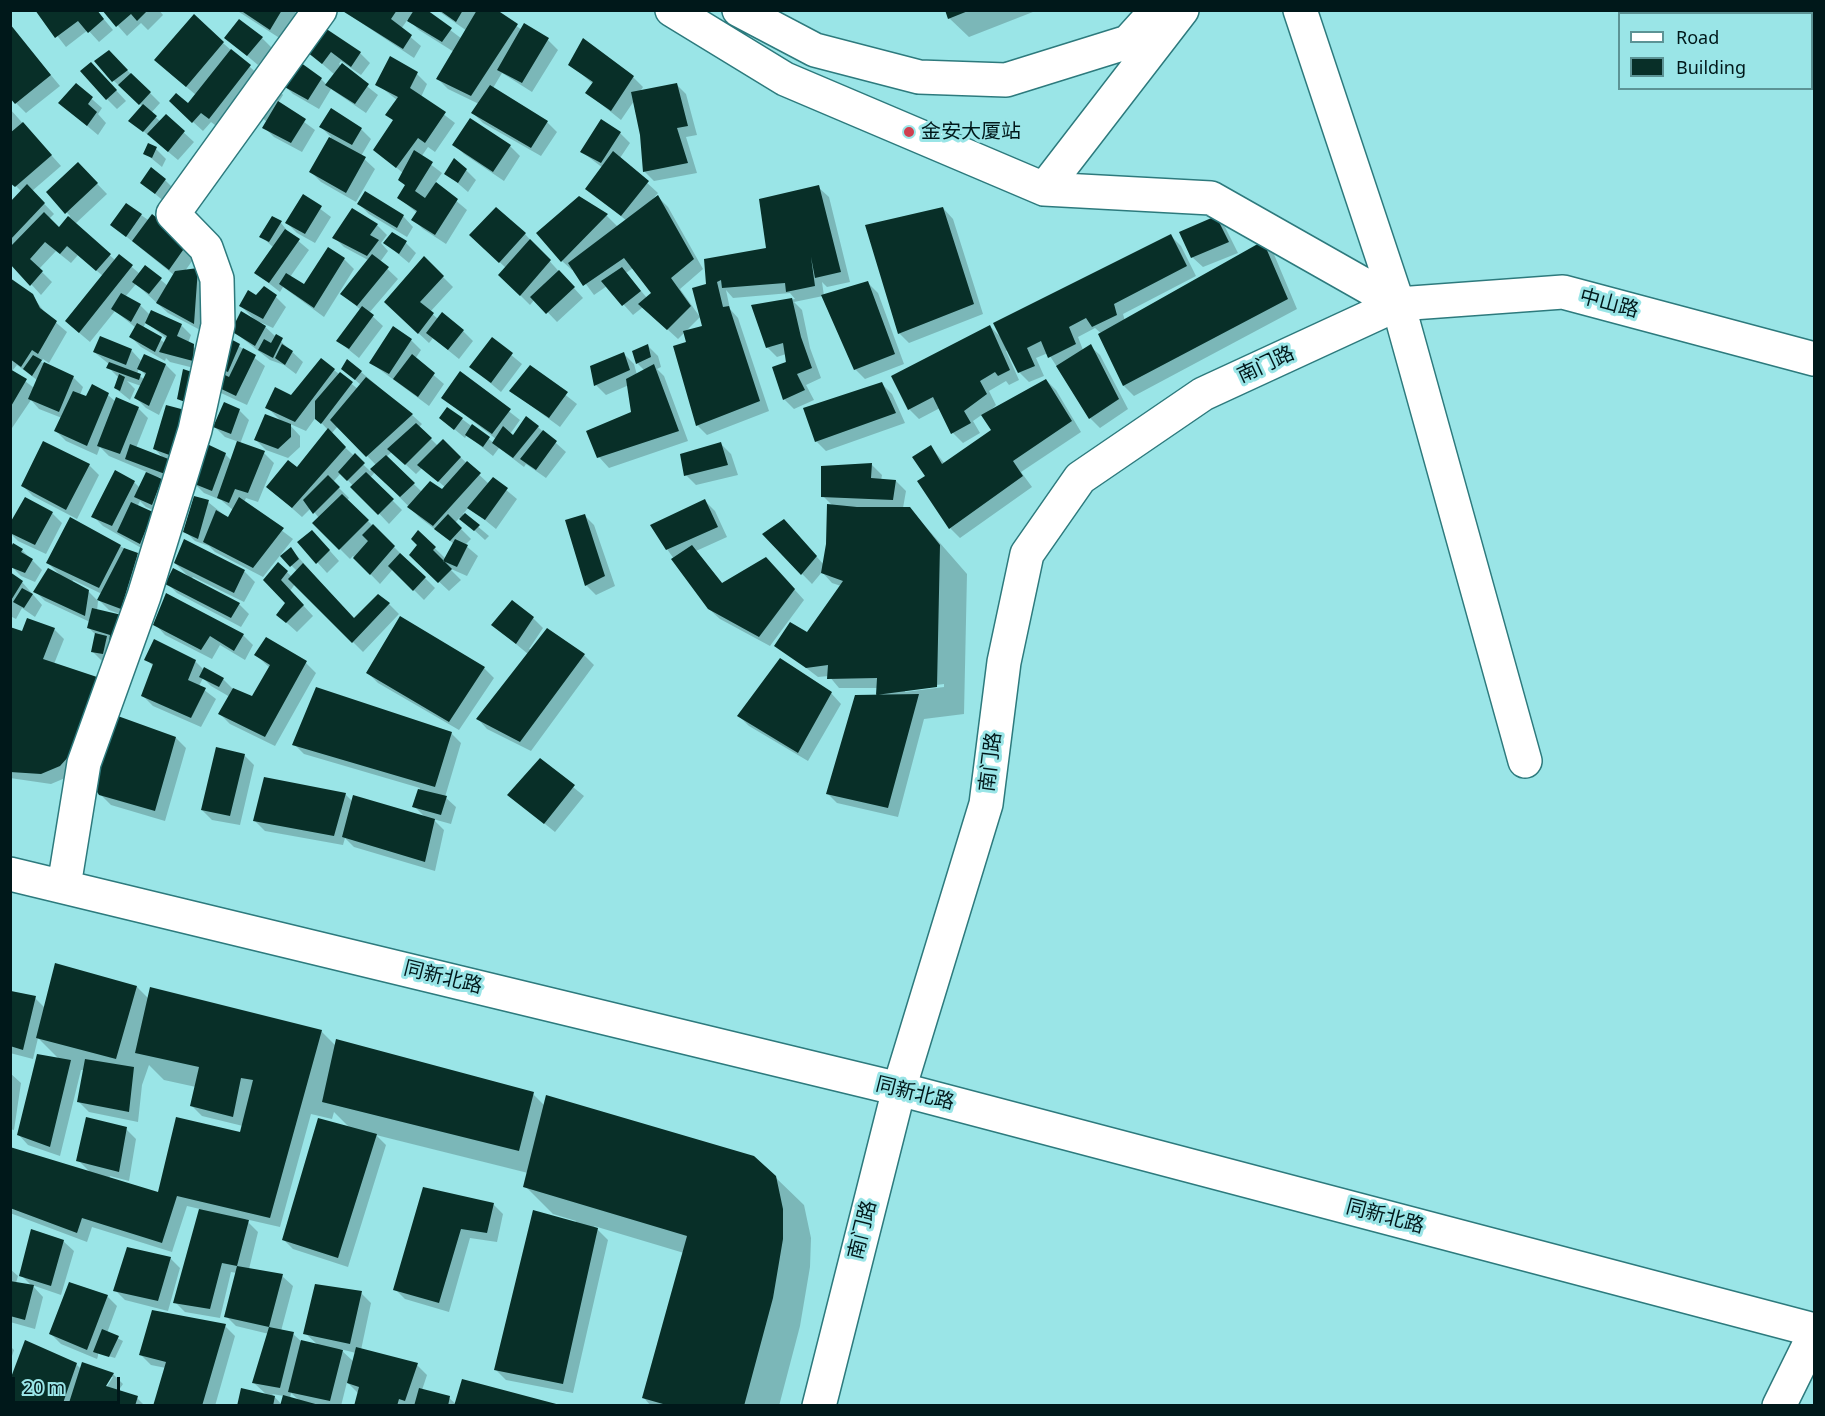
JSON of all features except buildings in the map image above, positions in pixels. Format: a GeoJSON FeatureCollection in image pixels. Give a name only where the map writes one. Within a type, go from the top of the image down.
{"type":"FeatureCollection","features":[{"type":"Feature","properties":{"kind":"main road"},"geometry":{"type":"LineString","coordinates":[[64,886],[84,763],[144,596],[195,430],[218,325],[217,279],[206,248],[173,214],[320,10]]}},
{"type":"Feature","properties":{"kind":"main road"},"geometry":{"type":"LineString","coordinates":[[672,10],[785,79],[1044,189],[1211,198],[1398,304]]}},
{"type":"Feature","properties":{"kind":"main road"},"geometry":{"type":"LineString","coordinates":[[739,10],[816,50],[827,53],[919,77],[1006,80],[1128,42],[1157,10]]}},
{"type":"Feature","properties":{"kind":"main road"},"geometry":{"type":"LineString","coordinates":[[1044,189],[1182,10]]}},
{"type":"Feature","properties":{"kind":"main road"},"geometry":{"type":"LineString","coordinates":[[1300,10],[1398,304],[1525,761]]}},
{"type":"Feature","properties":{"kind":"main road","name":"中山路"},"geometry":{"type":"LineString","coordinates":[[1398,304],[1563,292],[1815,360]]}},
{"type":"Feature","properties":{"kind":"main road","name":"南门路"},"geometry":{"type":"LineString","coordinates":[[819,1406],[898,1089],[987,804],[1004,662],[1027,554],[1080,478],[1203,394],[1398,304]]}},
{"type":"Feature","properties":{"kind":"main road","name":"同新北路"},"geometry":{"type":"LineString","coordinates":[[10,873],[898,1089],[1815,1330]]}},
{"type":"Feature","properties":{"kind":"main road"},"geometry":{"type":"LineString","coordinates":[[1779,1406],[1815,1335]]}},
{"type":"Feature","properties":{"kind":"place","name":"金安大厦站"},"geometry":{"type":"Point","coordinates":[909,132]}}]}
